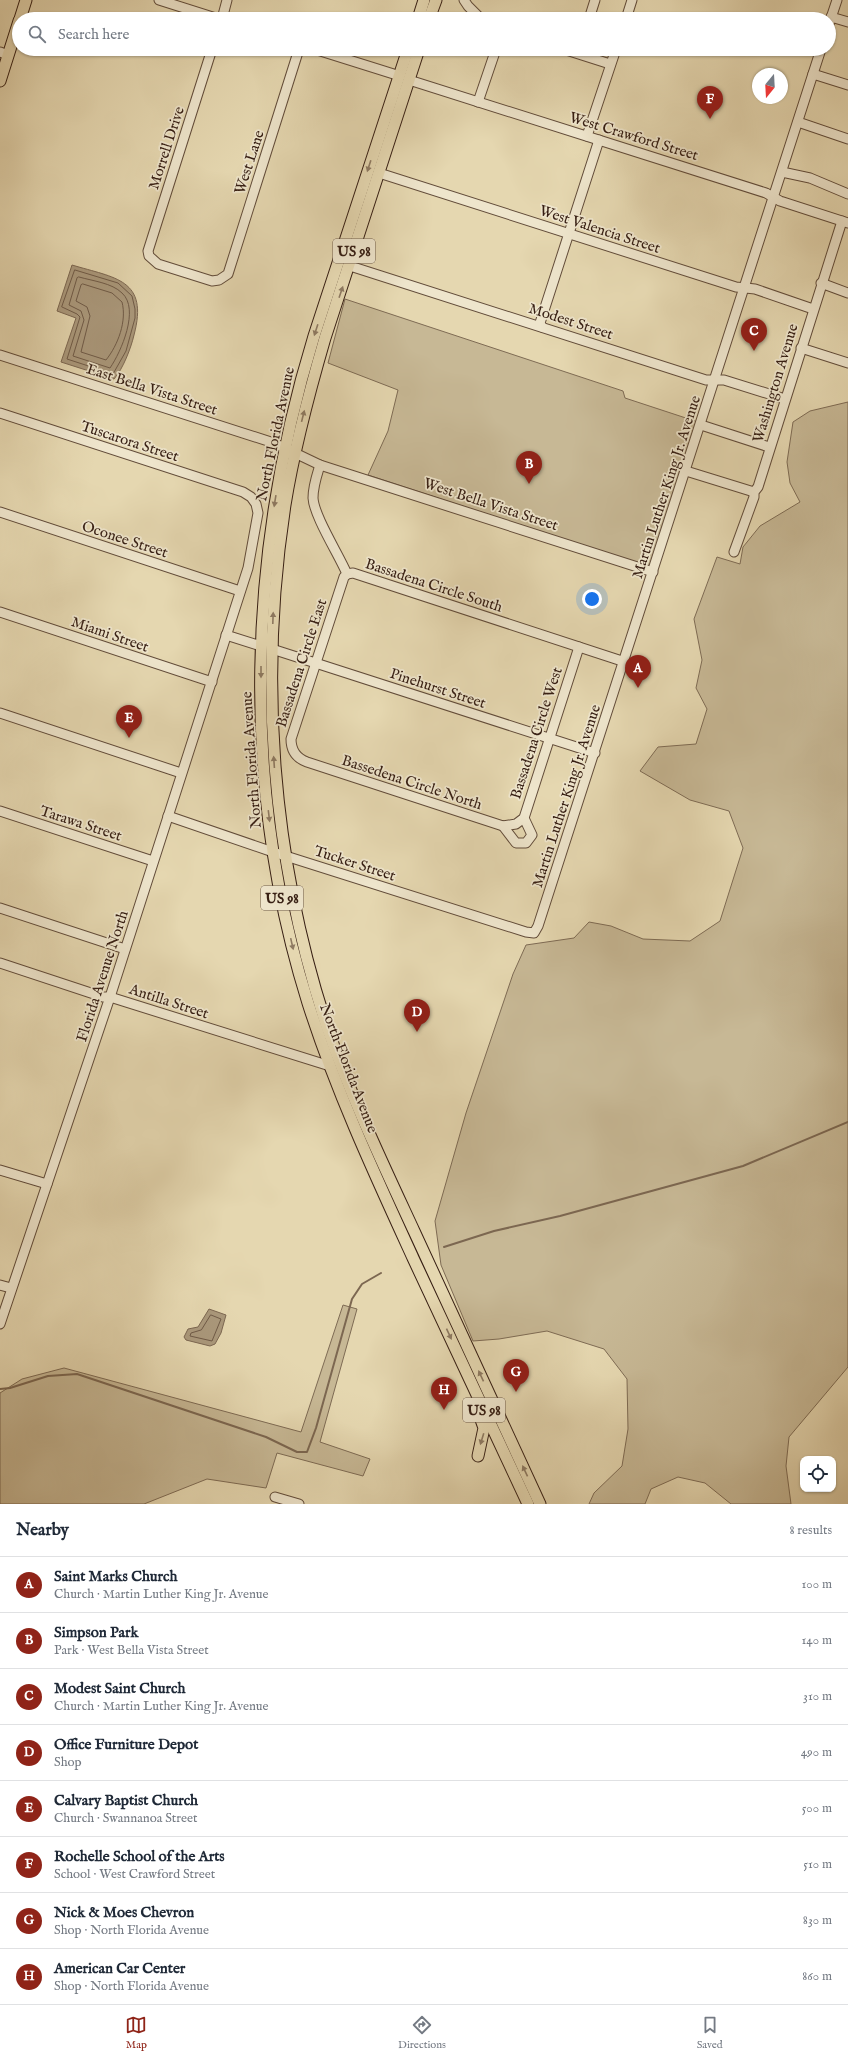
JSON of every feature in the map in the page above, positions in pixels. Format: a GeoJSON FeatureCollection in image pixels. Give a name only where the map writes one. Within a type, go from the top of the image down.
{"type":"FeatureCollection","features":[{"type":"Feature","properties":{"kind":"main road"},"geometry":{"type":"LineString","coordinates":[[22,12],[26,0]]}},
{"type":"Feature","properties":{"kind":"main road"},"geometry":{"type":"LineString","coordinates":[[432,12],[436,0]]}},
{"type":"Feature","properties":{"kind":"main road"},"geometry":{"type":"LineString","coordinates":[[0,81],[4,53],[12,35]]}},
{"type":"Feature","properties":{"kind":"main road","name":"North Florida Avenue"},"geometry":{"type":"LineString","coordinates":[[407,56],[404,78],[379,173],[313,380],[295,454],[279,552],[272,649],[271,682],[274,749],[280,818],[296,913],[317,993],[342,1068],[360,1113],[407,1217],[540,1504]]}},
{"type":"Feature","properties":{"kind":"main road"},"geometry":{"type":"LineString","coordinates":[[404,78],[412,56]]}},
{"type":"Feature","properties":{"kind":"main road","name":"North Florida Avenue"},"geometry":{"type":"LineString","coordinates":[[415,56],[404,78],[360,196],[301,380],[284,449],[268,555],[261,646],[263,748],[273,852],[296,960],[330,1066],[360,1141],[401,1233],[528,1504]]}},
{"type":"Feature","properties":{"kind":"main road"},"geometry":{"type":"LineString","coordinates":[[350,266],[345,261],[359,215],[360,196]]}},
{"type":"Feature","properties":{"kind":"main road"},"geometry":{"type":"LineString","coordinates":[[315,1022],[321,1026],[349,1100],[360,1113]]}},
{"type":"Feature","properties":{"kind":"main road"},"geometry":{"type":"LineString","coordinates":[[360,1141],[369,1150],[397,1209],[402,1215],[407,1217]]}},
{"type":"Feature","properties":{"kind":"main road"},"geometry":{"type":"LineString","coordinates":[[401,1233],[410,1237],[439,1298],[452,1315]]}},
{"type":"Feature","properties":{"kind":"main road"},"geometry":{"type":"LineString","coordinates":[[468,1376],[470,1394],[484,1423],[484,1434],[478,1456]]}},
{"type":"Feature","properties":{"kind":"street"},"geometry":{"type":"LineString","coordinates":[[159,0],[198,12]]}},
{"type":"Feature","properties":{"kind":"street"},"geometry":{"type":"LineString","coordinates":[[223,12],[227,0]]}},
{"type":"Feature","properties":{"kind":"street"},"geometry":{"type":"LineString","coordinates":[[464,0],[474,12]]}},
{"type":"Feature","properties":{"kind":"street"},"geometry":{"type":"LineString","coordinates":[[591,12],[595,0]]}},
{"type":"Feature","properties":{"kind":"street"},"geometry":{"type":"LineString","coordinates":[[628,12],[632,0]]}},
{"type":"Feature","properties":{"kind":"street"},"geometry":{"type":"LineString","coordinates":[[833,12],[837,0]]}},
{"type":"Feature","properties":{"kind":"street"},"geometry":{"type":"LineString","coordinates":[[836,21],[848,22]]}},
{"type":"Feature","properties":{"kind":"street","name":"Morrell Drive"},"geometry":{"type":"LineString","coordinates":[[210,56],[150,244],[149,256],[158,264],[212,281],[221,279]]}},
{"type":"Feature","properties":{"kind":"street","name":"West Lane"},"geometry":{"type":"LineString","coordinates":[[221,279],[228,274],[298,56]]}},
{"type":"Feature","properties":{"kind":"street","name":"West Crawford Street"},"geometry":{"type":"LineString","coordinates":[[336,56],[766,192],[780,202],[845,222]]}},
{"type":"Feature","properties":{"kind":"street"},"geometry":{"type":"LineString","coordinates":[[478,102],[494,56]]}},
{"type":"Feature","properties":{"kind":"street"},"geometry":{"type":"LineString","coordinates":[[590,56],[610,64]]}},
{"type":"Feature","properties":{"kind":"street"},"geometry":{"type":"LineString","coordinates":[[587,136],[613,56]]}},
{"type":"Feature","properties":{"kind":"street","name":"Martin Luther King Jr. Avenue"},"geometry":{"type":"LineString","coordinates":[[534,933],[538,926],[625,662],[819,56]]}},
{"type":"Feature","properties":{"kind":"street"},"geometry":{"type":"LineString","coordinates":[[813,74],[848,85]]}},
{"type":"Feature","properties":{"kind":"street"},"geometry":{"type":"LineString","coordinates":[[798,122],[848,139]]}},
{"type":"Feature","properties":{"kind":"street"},"geometry":{"type":"LineString","coordinates":[[542,327],[540,323],[599,140]]}},
{"type":"Feature","properties":{"kind":"street"},"geometry":{"type":"LineString","coordinates":[[782,172],[810,178],[848,194]]}},
{"type":"Feature","properties":{"kind":"street","name":"West Valencia Street"},"geometry":{"type":"LineString","coordinates":[[379,173],[736,287],[755,289],[813,309]]}},
{"type":"Feature","properties":{"kind":"street","name":"Washington Avenue"},"geometry":{"type":"LineString","coordinates":[[734,552],[754,497],[754,492],[758,487],[769,447],[821,283],[845,222]]}},
{"type":"Feature","properties":{"kind":"street","name":"Modest Street"},"geometry":{"type":"LineString","coordinates":[[350,266],[706,380],[724,380],[785,399]]}},
{"type":"Feature","properties":{"kind":"street"},"geometry":{"type":"LineString","coordinates":[[821,283],[848,293]]}},
{"type":"Feature","properties":{"kind":"street"},"geometry":{"type":"LineString","coordinates":[[801,348],[848,363]]}},
{"type":"Feature","properties":{"kind":"street","name":"East Bella Vista Street"},"geometry":{"type":"LineString","coordinates":[[0,355],[274,443],[295,454]]}},
{"type":"Feature","properties":{"kind":"street","name":"Tuscarora Street"},"geometry":{"type":"LineString","coordinates":[[0,413],[243,492],[251,497],[256,504],[258,513],[250,560],[240,591]]}},
{"type":"Feature","properties":{"kind":"street"},"geometry":{"type":"LineString","coordinates":[[701,425],[769,447]]}},
{"type":"Feature","properties":{"kind":"street","name":"West Bella Vista Street"},"geometry":{"type":"LineString","coordinates":[[295,454],[320,464],[653,572]]}},
{"type":"Feature","properties":{"kind":"street","name":"Bassadena Circle South"},"geometry":{"type":"LineString","coordinates":[[320,464],[314,485],[314,505],[347,574],[352,573],[625,662]]}},
{"type":"Feature","properties":{"kind":"street"},"geometry":{"type":"LineString","coordinates":[[686,471],[754,492]]}},
{"type":"Feature","properties":{"kind":"street","name":"Oconee Street"},"geometry":{"type":"LineString","coordinates":[[0,512],[240,591]]}},
{"type":"Feature","properties":{"kind":"street","name":"Bassadena Circle East"},"geometry":{"type":"LineString","coordinates":[[300,759],[293,750],[291,739],[344,577],[347,574]]}},
{"type":"Feature","properties":{"kind":"street"},"geometry":{"type":"LineString","coordinates":[[240,591],[226,635],[261,646]]}},
{"type":"Feature","properties":{"kind":"street","name":"Miami Street"},"geometry":{"type":"LineString","coordinates":[[0,612],[212,682]]}},
{"type":"Feature","properties":{"kind":"street","name":"Florida Avenue North"},"geometry":{"type":"LineString","coordinates":[[0,1324],[110,997],[226,635]]}},
{"type":"Feature","properties":{"kind":"street","name":"Bassadena Circle West"},"geometry":{"type":"LineString","coordinates":[[516,824],[524,818],[579,647]]}},
{"type":"Feature","properties":{"kind":"street","name":"Pinehurst Street"},"geometry":{"type":"LineString","coordinates":[[272,649],[595,753]]}},
{"type":"Feature","properties":{"kind":"street"},"geometry":{"type":"LineString","coordinates":[[0,713],[182,773]]}},
{"type":"Feature","properties":{"kind":"street","name":"Bassedena Circle North"},"geometry":{"type":"LineString","coordinates":[[300,759],[503,826],[516,824]]}},
{"type":"Feature","properties":{"kind":"street","name":"Tarawa Street"},"geometry":{"type":"LineString","coordinates":[[0,811],[153,861]]}},
{"type":"Feature","properties":{"kind":"street","name":"Tucker Street"},"geometry":{"type":"LineString","coordinates":[[168,816],[273,852],[519,930],[534,933]]}},
{"type":"Feature","properties":{"kind":"street"},"geometry":{"type":"LineString","coordinates":[[503,826],[516,843],[526,843],[532,835],[524,818]]}},
{"type":"Feature","properties":{"kind":"street"},"geometry":{"type":"LineString","coordinates":[[0,908],[125,949]]}},
{"type":"Feature","properties":{"kind":"street","name":"Antilla Street"},"geometry":{"type":"LineString","coordinates":[[0,963],[103,997],[110,997],[330,1066]]}},
{"type":"Feature","properties":{"kind":"street"},"geometry":{"type":"LineString","coordinates":[[0,1170],[47,1184]]}},
{"type":"Feature","properties":{"kind":"street"},"geometry":{"type":"LineString","coordinates":[[0,1285],[11,1288]]}},
{"type":"Feature","properties":{"kind":"street"},"geometry":{"type":"LineString","coordinates":[[275,1497],[299,1504]]}},
{"type":"Feature","properties":{"kind":"shaded area"},"geometry":{"type":"Polygon","coordinates":[[[345,299],[623,391],[625,398],[698,422],[651,568],[368,475],[388,431],[398,390],[328,363],[345,299]]]}},
{"type":"Feature","properties":{"kind":"shaded area"},"geometry":{"type":"Polygon","coordinates":[[[848,402],[848,1367],[789,1437],[786,1466],[791,1504],[731,1504],[705,1483],[678,1477],[651,1489],[645,1504],[589,1504],[594,1493],[622,1466],[628,1429],[627,1379],[604,1349],[547,1331],[499,1339],[473,1341],[441,1265],[435,1221],[466,1113],[513,974],[526,945],[574,938],[589,922],[611,926],[643,939],[690,941],[720,921],[743,848],[729,811],[690,800],[640,771],[658,747],[696,744],[707,709],[696,688],[702,660],[694,619],[717,557],[740,564],[743,547],[760,526],[800,502],[790,483],[787,462],[793,422],[810,411],[848,402]]]}},
{"type":"Feature","properties":{"kind":"shaded area"},"geometry":{"type":"Polygon","coordinates":[[[343,1305],[357,1309],[320,1442],[370,1459],[363,1476],[277,1453],[266,1488],[207,1479],[144,1504],[0,1504],[0,1393],[22,1379],[64,1368],[301,1432],[343,1305]]]}},
{"type":"Feature","properties":{"kind":"water"},"geometry":{"type":"Polygon","coordinates":[[[72,265],[114,278],[125,284],[132,292],[137,302],[137,316],[133,340],[129,352],[114,379],[61,362],[76,318],[57,311],[72,265]]]}},
{"type":"Feature","properties":{"kind":"water"},"geometry":{"type":"Polygon","coordinates":[[[209,1309],[226,1315],[221,1333],[215,1344],[210,1346],[186,1340],[184,1337],[188,1329],[198,1327],[209,1309]]]}},
{"type":"Feature","properties":{"kind":"waterway"},"geometry":{"type":"LineString","coordinates":[[444,1247],[494,1231],[560,1216],[743,1166],[848,1122]]}},
{"type":"Feature","properties":{"kind":"waterway"},"geometry":{"type":"LineString","coordinates":[[0,1389],[10,1388],[48,1376],[77,1374],[266,1437],[297,1452],[307,1452],[316,1428],[352,1299],[362,1284],[381,1273]]}},
{"type":"Feature","properties":{"kind":"place","name":"Rochelle School of the Arts"},"geometry":{"type":"Point","coordinates":[710,119]}},
{"type":"Feature","properties":{"kind":"place","name":"Modest Saint Church"},"geometry":{"type":"Point","coordinates":[754,351]}},
{"type":"Feature","properties":{"kind":"place","name":"Simpson Park"},"geometry":{"type":"Point","coordinates":[529,484]}},
{"type":"Feature","properties":{"kind":"place","name":"Saint Marks Church"},"geometry":{"type":"Point","coordinates":[638,688]}},
{"type":"Feature","properties":{"kind":"place","name":"Calvary Baptist Church"},"geometry":{"type":"Point","coordinates":[129,738]}},
{"type":"Feature","properties":{"kind":"place","name":"Office Furniture Depot"},"geometry":{"type":"Point","coordinates":[417,1032]}},
{"type":"Feature","properties":{"kind":"place","name":"Nick & Moes Chevron"},"geometry":{"type":"Point","coordinates":[516,1392]}},
{"type":"Feature","properties":{"kind":"place","name":"American Car Center"},"geometry":{"type":"Point","coordinates":[444,1410]}}]}
